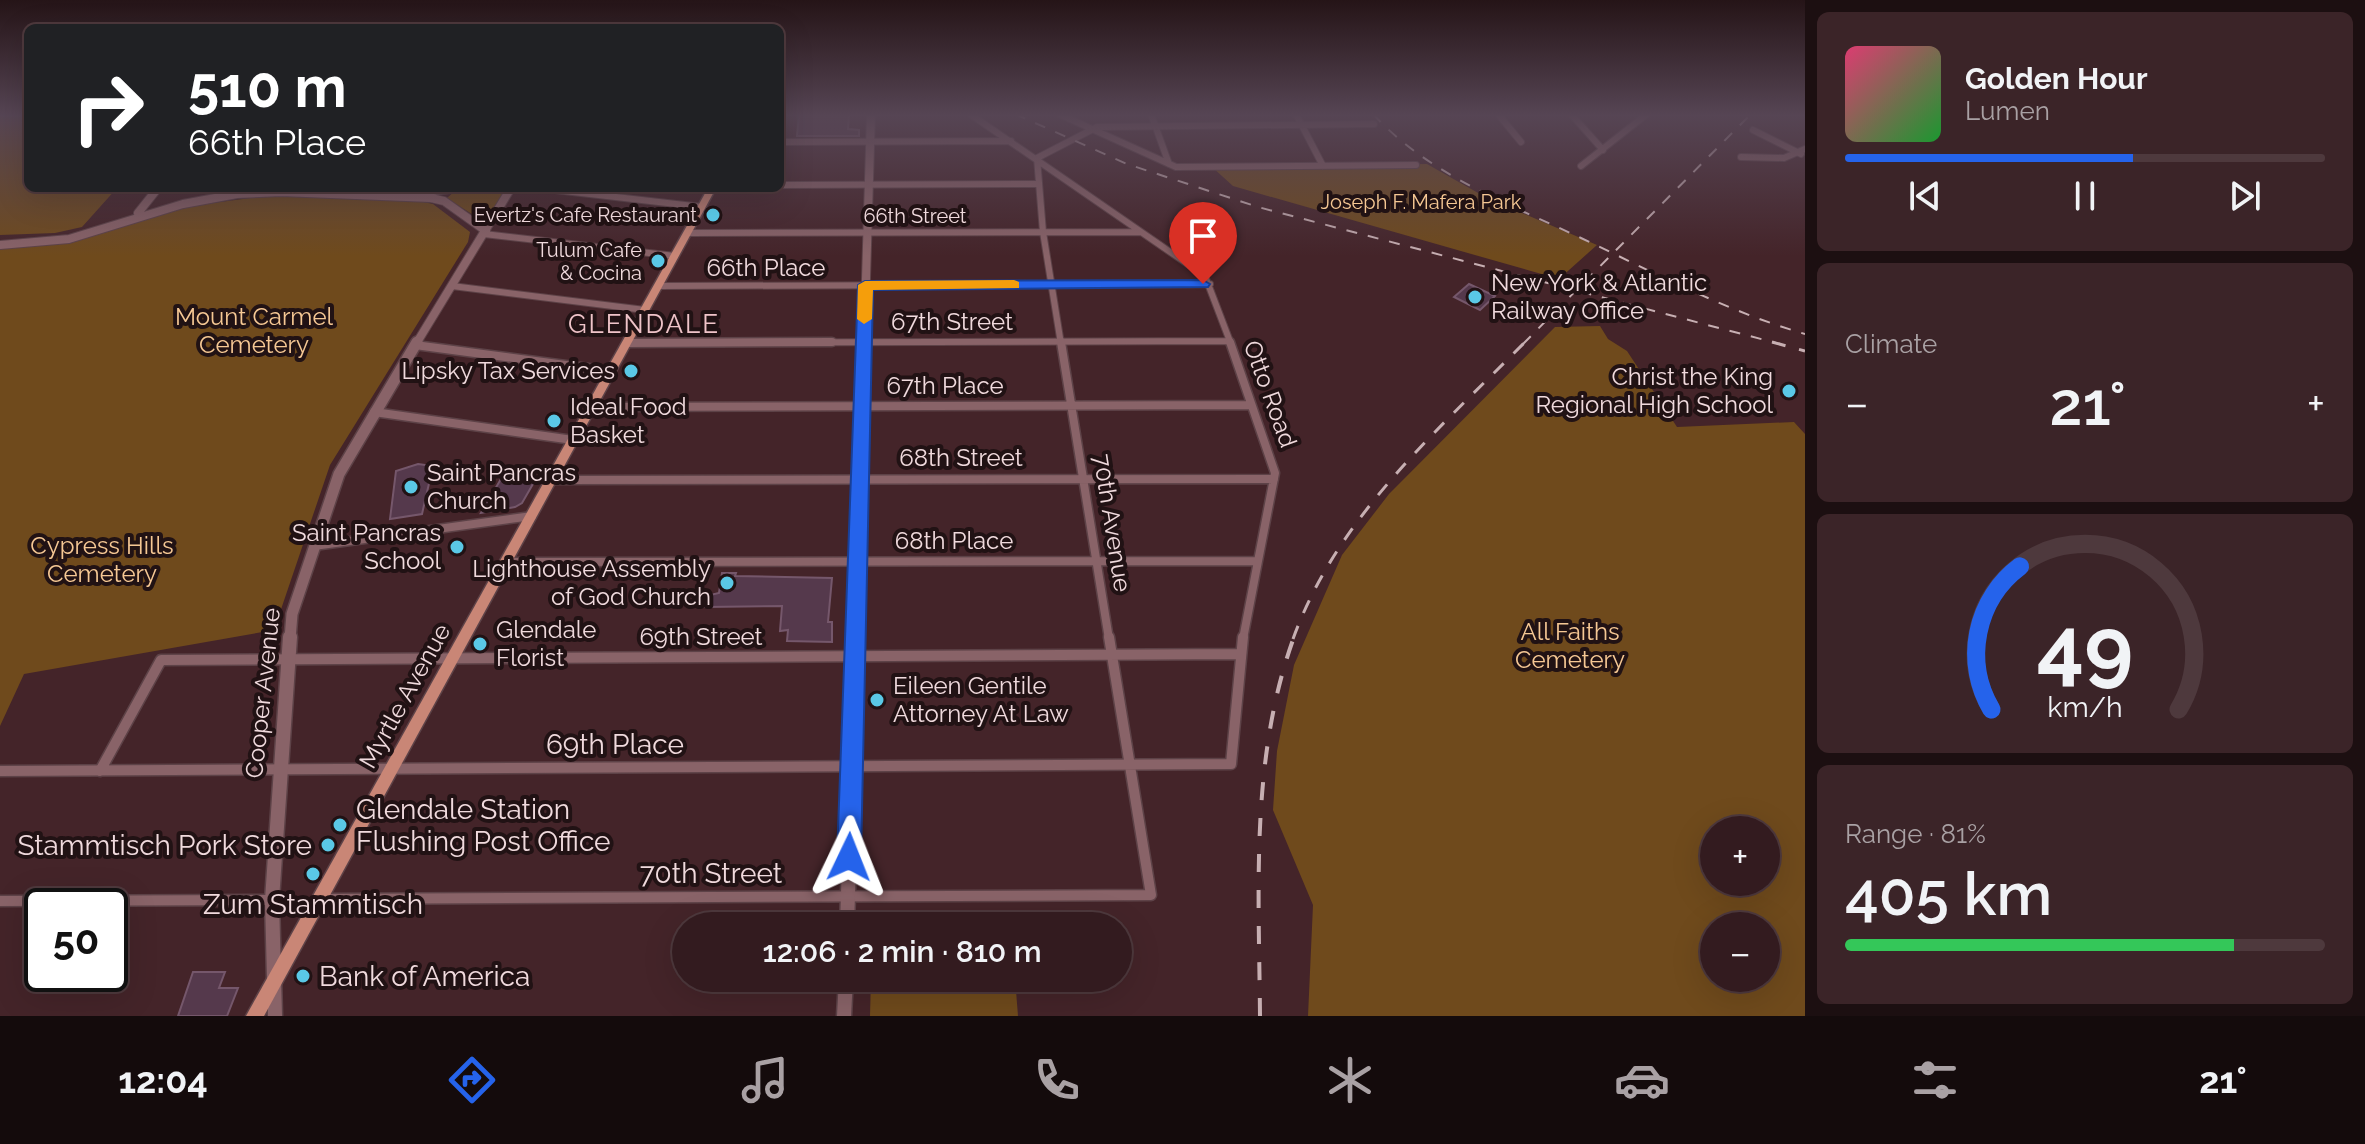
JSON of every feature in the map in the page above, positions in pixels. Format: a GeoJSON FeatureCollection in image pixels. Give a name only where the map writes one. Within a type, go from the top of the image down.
{"type":"FeatureCollection","features":[{"type":"Feature","properties":{"kind":"main road"},"geometry":{"type":"LineString","coordinates":[[847,912],[869,161]]}},
{"type":"Feature","properties":{"kind":"main road"},"geometry":{"type":"LineString","coordinates":[[138,213],[155,192]]}},
{"type":"Feature","properties":{"kind":"main road"},"geometry":{"type":"LineString","coordinates":[[0,242],[70,234],[208,195],[234,192]]}},
{"type":"Feature","properties":{"kind":"main road"},"geometry":{"type":"LineString","coordinates":[[0,242],[69,239],[183,204],[237,194],[282,192]]}},
{"type":"Feature","properties":{"kind":"main road"},"geometry":{"type":"LineString","coordinates":[[423,192],[444,201],[485,232]]}},
{"type":"Feature","properties":{"kind":"main road"},"geometry":{"type":"LineString","coordinates":[[444,201],[445,195],[450,192]]}},
{"type":"Feature","properties":{"kind":"main road","name":"Cooper Avenue"},"geometry":{"type":"LineString","coordinates":[[275,1016],[272,900],[286,659],[292,614],[339,474],[509,192]]}},
{"type":"Feature","properties":{"kind":"main road","name":"Myrtle Avenue"},"geometry":{"type":"LineString","coordinates":[[255,1016],[710,192]]}},
{"type":"Feature","properties":{"kind":"main road"},"geometry":{"type":"LineString","coordinates":[[844,1016],[845,992]]}},
{"type":"Feature","properties":{"kind":"street","name":"70th Avenue"},"geometry":{"type":"LineString","coordinates":[[1037,161],[1043,232],[1151,895]]}},
{"type":"Feature","properties":{"kind":"street"},"geometry":{"type":"LineString","coordinates":[[1042,161],[1205,276],[1210,284]]}},
{"type":"Feature","properties":{"kind":"street"},"geometry":{"type":"LineString","coordinates":[[1163,161],[1176,167],[1416,165]]}},
{"type":"Feature","properties":{"kind":"street"},"geometry":{"type":"LineString","coordinates":[[1321,161],[1323,166]]}},
{"type":"Feature","properties":{"kind":"street"},"geometry":{"type":"LineString","coordinates":[[1581,166],[1587,161]]}},
{"type":"Feature","properties":{"kind":"street"},"geometry":{"type":"LineString","coordinates":[[784,185],[1037,184]]}},
{"type":"Feature","properties":{"kind":"street"},"geometry":{"type":"LineString","coordinates":[[573,192],[702,207]]}},
{"type":"Feature","properties":{"kind":"street"},"geometry":{"type":"LineString","coordinates":[[485,232],[675,256]]}},
{"type":"Feature","properties":{"kind":"street","name":"66th Street"},"geometry":{"type":"LineString","coordinates":[[688,233],[1142,232]]}},
{"type":"Feature","properties":{"kind":"street","name":"66th Place"},"geometry":{"type":"LineString","coordinates":[[659,286],[1210,284]]}},
{"type":"Feature","properties":{"kind":"street","name":"Otto Road"},"geometry":{"type":"LineString","coordinates":[[1210,284],[1275,468],[1241,654],[1231,764]]}},
{"type":"Feature","properties":{"kind":"street"},"geometry":{"type":"LineString","coordinates":[[452,286],[645,310]]}},
{"type":"Feature","properties":{"kind":"street","name":"67th Street"},"geometry":{"type":"LineString","coordinates":[[627,343],[1229,341]]}},
{"type":"Feature","properties":{"kind":"street"},"geometry":{"type":"LineString","coordinates":[[415,345],[611,371]]}},
{"type":"Feature","properties":{"kind":"street","name":"67th Place"},"geometry":{"type":"LineString","coordinates":[[592,407],[1251,405]]}},
{"type":"Feature","properties":{"kind":"street"},"geometry":{"type":"LineString","coordinates":[[374,412],[573,440]]}},
{"type":"Feature","properties":{"kind":"street","name":"68th Street"},"geometry":{"type":"LineString","coordinates":[[552,480],[1274,479]]}},
{"type":"Feature","properties":{"kind":"street"},"geometry":{"type":"LineString","coordinates":[[314,546],[532,516]]}},
{"type":"Feature","properties":{"kind":"street","name":"68th Place"},"geometry":{"type":"LineString","coordinates":[[506,562],[1257,561]]}},
{"type":"Feature","properties":{"kind":"street","name":"69th Street"},"geometry":{"type":"LineString","coordinates":[[100,771],[161,660],[1241,654]]}},
{"type":"Feature","properties":{"kind":"street","name":"69th Place"},"geometry":{"type":"LineString","coordinates":[[0,771],[1231,764]]}},
{"type":"Feature","properties":{"kind":"street","name":"70th Street"},"geometry":{"type":"LineString","coordinates":[[320,899],[1151,895]]}},
{"type":"Feature","properties":{"kind":"street"},"geometry":{"type":"LineString","coordinates":[[0,901],[272,900]]}},
{"type":"Feature","properties":{"kind":"green space"},"geometry":{"type":"Polygon","coordinates":[[[0,161],[24,161],[24,192],[113,192],[82,227],[55,233],[0,235],[0,161]]]}},
{"type":"Feature","properties":{"kind":"green space","name":"Joseph F. Mafera Park"},"geometry":{"type":"Polygon","coordinates":[[[1427,164],[1487,198],[1597,245],[1559,279],[1233,186],[1212,167],[1427,164]]]}},
{"type":"Feature","properties":{"kind":"green space"},"geometry":{"type":"Polygon","coordinates":[[[454,192],[505,192],[494,215],[481,220],[447,198],[454,192]]]}},
{"type":"Feature","properties":{"kind":"green space","name":"Mount Carmel Cemetery"},"geometry":{"type":"Polygon","coordinates":[[[280,194],[419,201],[433,204],[470,232],[468,242],[330,465],[274,630],[24,674],[0,726],[0,247],[65,243],[190,206],[280,194]]]}},
{"type":"Feature","properties":{"kind":"green space","name":"All Faiths Cemetery"},"geometry":{"type":"Polygon","coordinates":[[[1600,326],[1608,339],[1627,351],[1677,427],[1794,422],[1805,434],[1805,1016],[1308,1016],[1313,905],[1273,810],[1277,751],[1294,665],[1342,555],[1389,494],[1555,327],[1600,326]]]}},
{"type":"Feature","properties":{"kind":"green space"},"geometry":{"type":"Polygon","coordinates":[[[871,992],[1016,992],[1018,1016],[870,1016],[871,992]]]}},
{"type":"Feature","properties":{"kind":"building","name":"New York & Atlantic Railway Office"},"geometry":{"type":"Polygon","coordinates":[[[1469,284],[1495,296],[1480,310],[1454,297],[1469,284]]]}},
{"type":"Feature","properties":{"kind":"building","name":"Saint Pancras Church"},"geometry":{"type":"Polygon","coordinates":[[[418,464],[433,466],[422,514],[390,519],[396,471],[418,464]]]}},
{"type":"Feature","properties":{"kind":"building"},"geometry":{"type":"Polygon","coordinates":[[[505,472],[537,477],[522,503],[481,513],[505,472]]]}},
{"type":"Feature","properties":{"kind":"building"},"geometry":{"type":"Polygon","coordinates":[[[722,573],[736,573],[735,576],[832,578],[828,622],[832,622],[832,642],[787,641],[788,630],[780,631],[782,606],[705,607],[706,596],[719,593],[722,573]]]}},
{"type":"Feature","properties":{"kind":"building"},"geometry":{"type":"Polygon","coordinates":[[[193,972],[225,972],[219,988],[238,988],[227,1016],[178,1016],[193,972]]]}},
{"type":"Feature","properties":{"kind":"railway"},"geometry":{"type":"LineString","coordinates":[[1121,161],[1258,207],[1576,290]]}},
{"type":"Feature","properties":{"kind":"railway"},"geometry":{"type":"LineString","coordinates":[[1430,161],[1470,186],[1613,253]]}},
{"type":"Feature","properties":{"kind":"railway"},"geometry":{"type":"LineString","coordinates":[[1613,253],[1704,161]]}},
{"type":"Feature","properties":{"kind":"railway"},"geometry":{"type":"LineString","coordinates":[[1576,290],[1613,253]]}},
{"type":"Feature","properties":{"kind":"railway"},"geometry":{"type":"LineString","coordinates":[[1613,253],[1747,314],[1805,334]]}},
{"type":"Feature","properties":{"kind":"railway"},"geometry":{"type":"LineString","coordinates":[[1523,344],[1576,290]]}},
{"type":"Feature","properties":{"kind":"railway"},"geometry":{"type":"LineString","coordinates":[[1576,290],[1780,344]]}},
{"type":"Feature","properties":{"kind":"railway"},"geometry":{"type":"LineString","coordinates":[[1772,342],[1805,351]]}},
{"type":"Feature","properties":{"kind":"railway"},"geometry":{"type":"LineString","coordinates":[[1293,639],[1312,595],[1362,515],[1424,443],[1523,344]]}},
{"type":"Feature","properties":{"kind":"railway"},"geometry":{"type":"LineString","coordinates":[[1260,1016],[1259,872],[1264,777],[1270,729],[1294,637]]}},
{"type":"Feature","properties":{"kind":"slow traffic"},"geometry":{"type":"LineString","coordinates":[[864,319],[865,285],[1014,285]]}},
{"type":"Feature","properties":{"kind":"place","name":"Evertz's Cafe Restaurant"},"geometry":{"type":"Point","coordinates":[713,215]}},
{"type":"Feature","properties":{"kind":"place","name":"Tulum Cafe & Cocina"},"geometry":{"type":"Point","coordinates":[658,261]}},
{"type":"Feature","properties":{"kind":"place","name":"New York & Atlantic Railway Office"},"geometry":{"type":"Point","coordinates":[1475,297]}},
{"type":"Feature","properties":{"kind":"place","name":"Lipsky Tax Services"},"geometry":{"type":"Point","coordinates":[631,371]}},
{"type":"Feature","properties":{"kind":"place","name":"Christ the King Regional High School"},"geometry":{"type":"Point","coordinates":[1789,391]}},
{"type":"Feature","properties":{"kind":"place","name":"Ideal Food Basket"},"geometry":{"type":"Point","coordinates":[554,421]}},
{"type":"Feature","properties":{"kind":"place","name":"Saint Pancras Church"},"geometry":{"type":"Point","coordinates":[411,487]}},
{"type":"Feature","properties":{"kind":"place","name":"Saint Pancras School"},"geometry":{"type":"Point","coordinates":[457,547]}},
{"type":"Feature","properties":{"kind":"place","name":"Lighthouse Assembly of God Church"},"geometry":{"type":"Point","coordinates":[727,583]}},
{"type":"Feature","properties":{"kind":"place","name":"Glendale Florist"},"geometry":{"type":"Point","coordinates":[480,644]}},
{"type":"Feature","properties":{"kind":"place","name":"Eileen Gentile Attorney At Law"},"geometry":{"type":"Point","coordinates":[877,700]}},
{"type":"Feature","properties":{"kind":"place","name":"Glendale Station Flushing Post Office"},"geometry":{"type":"Point","coordinates":[340,825]}},
{"type":"Feature","properties":{"kind":"place","name":"Stammtisch Pork Store"},"geometry":{"type":"Point","coordinates":[328,845]}},
{"type":"Feature","properties":{"kind":"place","name":"Zum Stammtisch"},"geometry":{"type":"Point","coordinates":[313,874]}},
{"type":"Feature","properties":{"kind":"place","name":"Bank of America"},"geometry":{"type":"Point","coordinates":[303,976]}},
{"type":"Feature","properties":{"kind":"district","name":"GLENDALE"},"geometry":{"type":"Point","coordinates":[644,324]}},
{"type":"Feature","properties":{"kind":"route"},"geometry":{"type":"LineString","coordinates":[[849,857],[865,285],[1203,284]]}},
{"type":"Feature","properties":{"kind":"park label","name":"Cypress Hills Cemetery"},"geometry":{"type":"Point","coordinates":[102,560]}}]}
